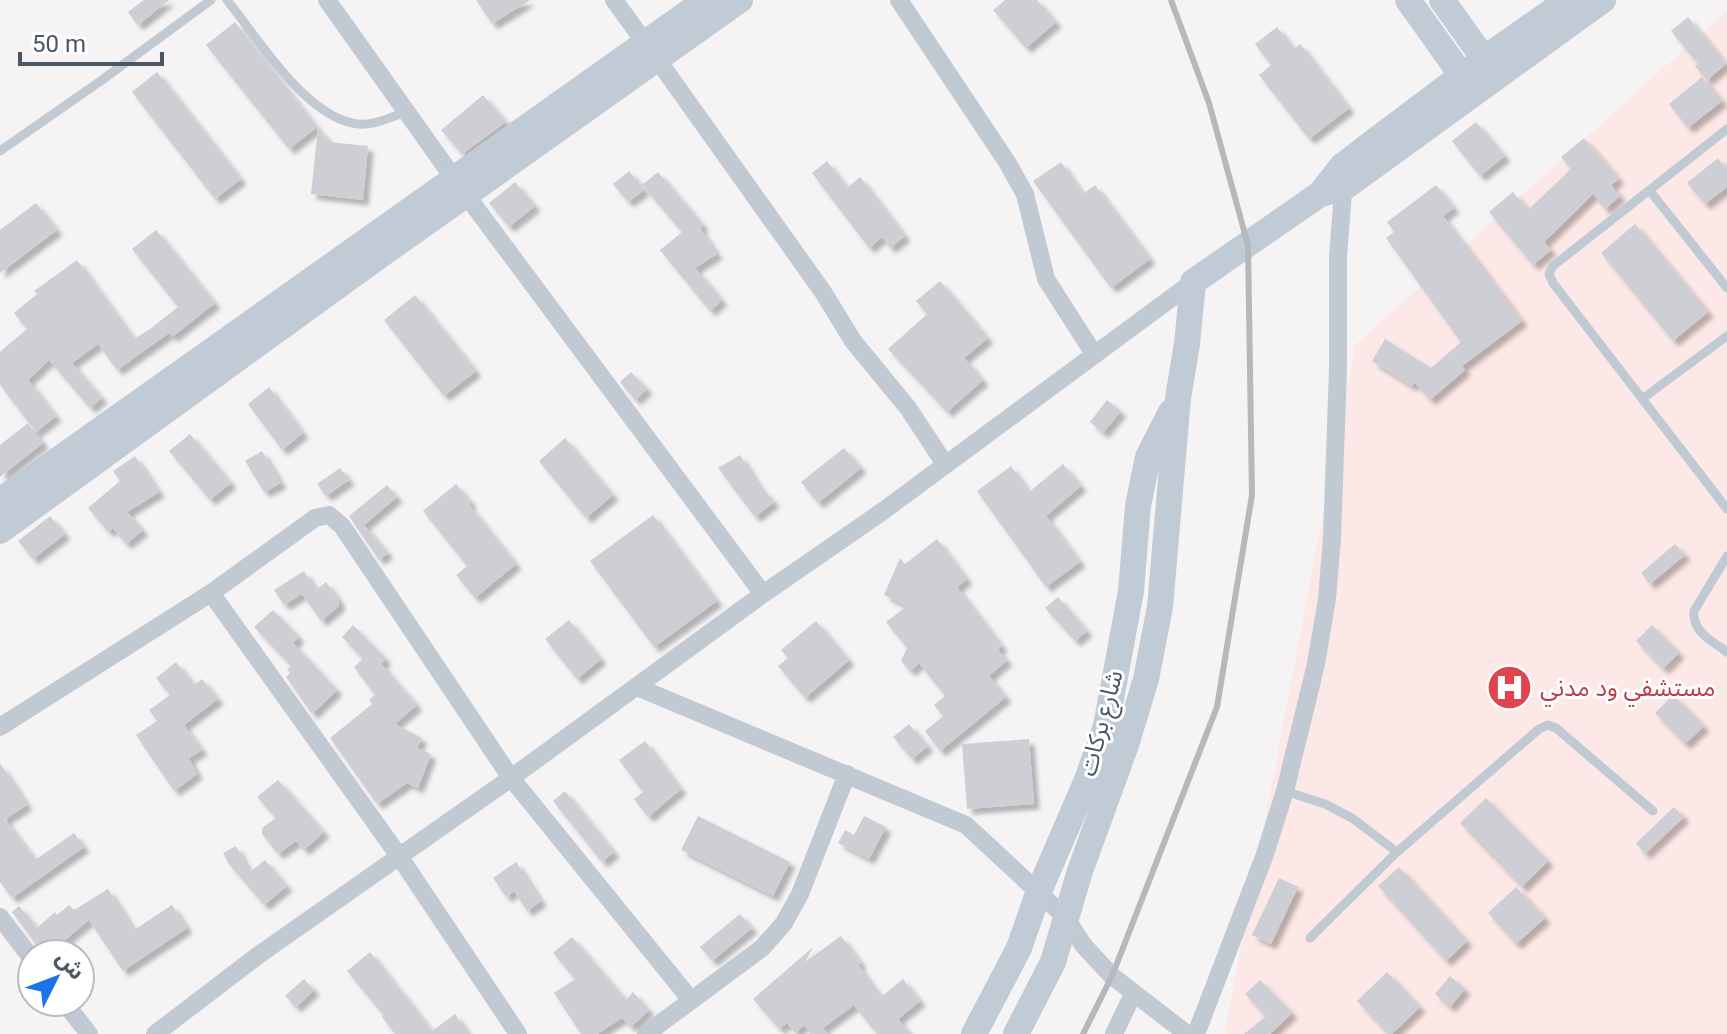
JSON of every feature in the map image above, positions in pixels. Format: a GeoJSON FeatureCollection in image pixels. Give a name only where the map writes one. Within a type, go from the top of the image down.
{"type":"FeatureCollection","features":[{"type":"Feature","properties":{"kind":"main road"},"geometry":{"type":"LineString","coordinates":[[651,52],[706,0]]}},
{"type":"Feature","properties":{"kind":"main road"},"geometry":{"type":"LineString","coordinates":[[0,531],[461,188],[651,52],[740,0]]}},
{"type":"Feature","properties":{"kind":"main road"},"geometry":{"type":"LineString","coordinates":[[1408,0],[1468,84]]}},
{"type":"Feature","properties":{"kind":"main road"},"geometry":{"type":"LineString","coordinates":[[1442,0],[1490,68]]}},
{"type":"Feature","properties":{"kind":"main road"},"geometry":{"type":"LineString","coordinates":[[1490,68],[1568,0]]}},
{"type":"Feature","properties":{"kind":"main road"},"geometry":{"type":"LineString","coordinates":[[1193,282],[1336,182],[1490,68],[1603,0]]}},
{"type":"Feature","properties":{"kind":"main road"},"geometry":{"type":"LineString","coordinates":[[0,501],[461,188]]}},
{"type":"Feature","properties":{"kind":"main road","name":"شارع بركات"},"geometry":{"type":"LineString","coordinates":[[1016,1034],[1053,962],[1065,917],[1146,679],[1160,607],[1178,398],[1193,282]]}},
{"type":"Feature","properties":{"kind":"main road","name":"شارع بركات"},"geometry":{"type":"LineString","coordinates":[[974,1034],[1019,948],[1106,726],[1131,591],[1138,506],[1148,457],[1178,398]]}},
{"type":"Feature","properties":{"kind":"street"},"geometry":{"type":"LineString","coordinates":[[327,0],[461,188],[763,594]]}},
{"type":"Feature","properties":{"kind":"street"},"geometry":{"type":"LineString","coordinates":[[614,0],[823,292],[853,341],[908,408],[945,464]]}},
{"type":"Feature","properties":{"kind":"street"},"geometry":{"type":"LineString","coordinates":[[899,0],[1019,183],[1025,194],[1046,279],[1094,354]]}},
{"type":"Feature","properties":{"kind":"street"},"geometry":{"type":"LineString","coordinates":[[1196,1034],[1264,857],[1285,791],[1316,664],[1327,599],[1338,369],[1336,182]]}},
{"type":"Feature","properties":{"kind":"street"},"geometry":{"type":"LineString","coordinates":[[155,1034],[260,954],[511,778],[1193,282]]}},
{"type":"Feature","properties":{"kind":"street"},"geometry":{"type":"LineString","coordinates":[[0,727],[211,593],[315,518],[329,515],[342,526],[511,778],[691,1000]]}},
{"type":"Feature","properties":{"kind":"street"},"geometry":{"type":"LineString","coordinates":[[211,593],[399,856],[518,1034]]}},
{"type":"Feature","properties":{"kind":"street"},"geometry":{"type":"LineString","coordinates":[[637,687],[966,825],[1065,917],[1084,946],[1133,994],[1187,1034]]}},
{"type":"Feature","properties":{"kind":"street"},"geometry":{"type":"LineString","coordinates":[[646,1034],[762,948],[784,923],[800,894],[847,774]]}},
{"type":"Feature","properties":{"kind":"street"},"geometry":{"type":"LineString","coordinates":[[0,917],[16,938]]}},
{"type":"Feature","properties":{"kind":"street"},"geometry":{"type":"LineString","coordinates":[[1114,1034],[1133,994]]}},
{"type":"Feature","properties":{"kind":"street"},"geometry":{"type":"LineString","coordinates":[[76,1018],[89,1034]]}},
{"type":"Feature","properties":{"kind":"lane"},"geometry":{"type":"LineString","coordinates":[[0,151],[211,0]]}},
{"type":"Feature","properties":{"kind":"lane"},"geometry":{"type":"LineString","coordinates":[[227,0],[312,104],[352,123],[368,124],[406,112]]}},
{"type":"Feature","properties":{"kind":"lane"},"geometry":{"type":"LineString","coordinates":[[1727,129],[1553,266],[1549,274],[1727,509]]}},
{"type":"Feature","properties":{"kind":"lane"},"geometry":{"type":"LineString","coordinates":[[1650,191],[1727,288]]}},
{"type":"Feature","properties":{"kind":"lane"},"geometry":{"type":"LineString","coordinates":[[1642,399],[1727,336]]}},
{"type":"Feature","properties":{"kind":"lane"},"geometry":{"type":"LineString","coordinates":[[1727,556],[1694,611],[1693,621],[1700,632],[1727,652]]}},
{"type":"Feature","properties":{"kind":"lane"},"geometry":{"type":"LineString","coordinates":[[1310,938],[1397,852],[1539,729],[1548,725],[1556,728],[1653,811]]}},
{"type":"Feature","properties":{"kind":"lane"},"geometry":{"type":"LineString","coordinates":[[1285,791],[1325,804],[1352,818],[1397,852]]}},
{"type":"Feature","properties":{"kind":"shaded area","name":"مستشفي ود مدني"},"geometry":{"type":"Polygon","coordinates":[[[1727,11],[1727,1034],[1228,1034],[1225,1031],[1355,345],[1727,11]]]}},
{"type":"Feature","properties":{"kind":"building"},"geometry":{"type":"Polygon","coordinates":[[[144,0],[169,0],[138,25],[128,12],[144,0]]]}},
{"type":"Feature","properties":{"kind":"building"},"geometry":{"type":"Polygon","coordinates":[[[476,0],[530,0],[492,24],[476,0]]]}},
{"type":"Feature","properties":{"kind":"building"},"geometry":{"type":"Polygon","coordinates":[[[1005,0],[1037,0],[1056,22],[1026,48],[993,10],[1005,0]]]}},
{"type":"Feature","properties":{"kind":"building"},"geometry":{"type":"Polygon","coordinates":[[[1688,17],[1726,64],[1707,80],[1671,31],[1688,17]]]}},
{"type":"Feature","properties":{"kind":"building"},"geometry":{"type":"Polygon","coordinates":[[[235,22],[317,127],[289,149],[206,45],[235,22]]]}},
{"type":"Feature","properties":{"kind":"building"},"geometry":{"type":"Polygon","coordinates":[[[1277,27],[1294,49],[1300,44],[1349,108],[1309,139],[1259,75],[1271,65],[1255,44],[1277,27]]]}},
{"type":"Feature","properties":{"kind":"building"},"geometry":{"type":"Polygon","coordinates":[[[157,72],[241,179],[215,199],[132,92],[157,72]]]}},
{"type":"Feature","properties":{"kind":"building"},"geometry":{"type":"Polygon","coordinates":[[[1702,77],[1722,101],[1688,128],[1669,104],[1702,77]]]}},
{"type":"Feature","properties":{"kind":"building"},"geometry":{"type":"Polygon","coordinates":[[[483,95],[506,122],[462,154],[441,130],[483,95]]]}},
{"type":"Feature","properties":{"kind":"building"},"geometry":{"type":"Polygon","coordinates":[[[1476,122],[1505,156],[1480,176],[1452,141],[1476,122]]]}},
{"type":"Feature","properties":{"kind":"building"},"geometry":{"type":"Polygon","coordinates":[[[318,127],[329,142],[368,146],[363,200],[311,194],[318,127]]]}},
{"type":"Feature","properties":{"kind":"building"},"geometry":{"type":"Polygon","coordinates":[[[1584,138],[1619,179],[1611,185],[1620,196],[1605,209],[1593,194],[1544,242],[1551,250],[1533,265],[1489,212],[1513,192],[1528,210],[1571,169],[1561,157],[1584,138]]]}},
{"type":"Feature","properties":{"kind":"building"},"geometry":{"type":"Polygon","coordinates":[[[1718,158],[1727,170],[1727,187],[1705,204],[1687,183],[1718,158]]]}},
{"type":"Feature","properties":{"kind":"building"},"geometry":{"type":"Polygon","coordinates":[[[827,161],[847,188],[860,177],[905,236],[890,248],[882,237],[869,248],[812,173],[827,161]]]}},
{"type":"Feature","properties":{"kind":"building"},"geometry":{"type":"Polygon","coordinates":[[[1061,162],[1083,194],[1095,185],[1150,259],[1111,288],[1033,181],[1061,162]]]}},
{"type":"Feature","properties":{"kind":"building"},"geometry":{"type":"Polygon","coordinates":[[[629,171],[644,190],[628,202],[613,184],[629,171]]]}},
{"type":"Feature","properties":{"kind":"building"},"geometry":{"type":"Polygon","coordinates":[[[658,172],[703,225],[700,228],[717,254],[695,268],[722,300],[710,311],[660,250],[682,232],[642,185],[658,172]]]}},
{"type":"Feature","properties":{"kind":"building"},"geometry":{"type":"Polygon","coordinates":[[[515,182],[535,206],[509,227],[489,203],[515,182]]]}},
{"type":"Feature","properties":{"kind":"building"},"geometry":{"type":"Polygon","coordinates":[[[1436,185],[1454,208],[1443,216],[1522,321],[1462,366],[1465,370],[1430,400],[1414,382],[1412,386],[1372,361],[1385,339],[1431,368],[1461,342],[1386,238],[1394,232],[1387,222],[1436,185]]]}},
{"type":"Feature","properties":{"kind":"building"},"geometry":{"type":"Polygon","coordinates":[[[36,203],[57,230],[0,273],[0,230],[36,203]]]}},
{"type":"Feature","properties":{"kind":"building"},"geometry":{"type":"Polygon","coordinates":[[[1635,224],[1708,312],[1673,341],[1601,253],[1635,224]]]}},
{"type":"Feature","properties":{"kind":"building"},"geometry":{"type":"Polygon","coordinates":[[[156,230],[215,303],[172,337],[169,333],[117,370],[98,344],[72,363],[102,398],[90,408],[49,360],[28,380],[56,416],[36,432],[0,385],[0,352],[27,329],[14,313],[37,294],[34,291],[77,260],[134,339],[178,307],[132,249],[156,230]]]}},
{"type":"Feature","properties":{"kind":"building"},"geometry":{"type":"Polygon","coordinates":[[[940,281],[988,338],[964,358],[983,380],[947,412],[888,349],[927,314],[916,301],[940,281]]]}},
{"type":"Feature","properties":{"kind":"building"},"geometry":{"type":"Polygon","coordinates":[[[415,295],[476,371],[444,396],[384,320],[415,295]]]}},
{"type":"Feature","properties":{"kind":"building"},"geometry":{"type":"Polygon","coordinates":[[[631,372],[647,389],[635,400],[620,382],[631,372]]]}},
{"type":"Feature","properties":{"kind":"building"},"geometry":{"type":"Polygon","coordinates":[[[269,387],[303,433],[282,450],[248,404],[269,387]]]}},
{"type":"Feature","properties":{"kind":"building"},"geometry":{"type":"Polygon","coordinates":[[[1107,400],[1121,411],[1103,433],[1090,422],[1107,400]]]}},
{"type":"Feature","properties":{"kind":"building"},"geometry":{"type":"Polygon","coordinates":[[[28,423],[43,443],[0,477],[0,445],[28,423]]]}},
{"type":"Feature","properties":{"kind":"building"},"geometry":{"type":"Polygon","coordinates":[[[190,434],[231,483],[210,500],[169,451],[190,434]]]}},
{"type":"Feature","properties":{"kind":"building"},"geometry":{"type":"Polygon","coordinates":[[[565,438],[613,495],[586,518],[539,461],[565,438]]]}},
{"type":"Feature","properties":{"kind":"building"},"geometry":{"type":"Polygon","coordinates":[[[844,448],[861,468],[818,503],[801,482],[844,448]]]}},
{"type":"Feature","properties":{"kind":"building"},"geometry":{"type":"Polygon","coordinates":[[[262,451],[281,483],[264,492],[245,461],[262,451]]]}},
{"type":"Feature","properties":{"kind":"building"},"geometry":{"type":"Polygon","coordinates":[[[740,455],[763,492],[774,502],[755,517],[718,468],[740,455]]]}},
{"type":"Feature","properties":{"kind":"building"},"geometry":{"type":"Polygon","coordinates":[[[135,456],[159,492],[127,512],[143,530],[126,544],[113,528],[108,532],[88,508],[120,481],[113,471],[135,456]]]}},
{"type":"Feature","properties":{"kind":"building"},"geometry":{"type":"Polygon","coordinates":[[[1063,464],[1081,486],[1046,516],[1080,562],[1046,587],[977,491],[1011,466],[1029,492],[1063,464]]]}},
{"type":"Feature","properties":{"kind":"building"},"geometry":{"type":"Polygon","coordinates":[[[340,468],[349,480],[326,496],[317,484],[340,468]]]}},
{"type":"Feature","properties":{"kind":"building"},"geometry":{"type":"Polygon","coordinates":[[[456,484],[516,564],[475,598],[456,575],[467,566],[423,511],[456,484]]]}},
{"type":"Feature","properties":{"kind":"building"},"geometry":{"type":"Polygon","coordinates":[[[387,485],[397,497],[364,525],[388,553],[379,560],[349,516],[387,485]]]}},
{"type":"Feature","properties":{"kind":"building"},"geometry":{"type":"Polygon","coordinates":[[[653,515],[717,601],[654,647],[590,561],[653,515]]]}},
{"type":"Feature","properties":{"kind":"building"},"geometry":{"type":"Polygon","coordinates":[[[50,516],[65,534],[33,559],[18,541],[50,516]]]}},
{"type":"Feature","properties":{"kind":"building"},"geometry":{"type":"Polygon","coordinates":[[[937,539],[967,579],[957,587],[1002,646],[998,650],[1007,660],[989,676],[1006,697],[940,751],[925,731],[943,716],[934,705],[945,696],[919,663],[910,671],[901,661],[907,648],[886,622],[907,606],[884,595],[900,558],[905,564],[937,539]]]}},
{"type":"Feature","properties":{"kind":"building"},"geometry":{"type":"Polygon","coordinates":[[[1675,544],[1685,555],[1650,584],[1641,573],[1675,544]]]}},
{"type":"Feature","properties":{"kind":"building"},"geometry":{"type":"Polygon","coordinates":[[[304,571],[316,590],[326,582],[339,600],[339,606],[321,621],[302,594],[284,605],[274,590],[304,571]]]}},
{"type":"Feature","properties":{"kind":"building"},"geometry":{"type":"Polygon","coordinates":[[[1058,597],[1087,631],[1075,641],[1045,608],[1058,597]]]}},
{"type":"Feature","properties":{"kind":"building"},"geometry":{"type":"Polygon","coordinates":[[[273,610],[299,637],[293,643],[337,690],[312,714],[286,677],[291,666],[254,627],[273,610]]]}},
{"type":"Feature","properties":{"kind":"building"},"geometry":{"type":"Polygon","coordinates":[[[569,620],[601,659],[577,679],[545,639],[569,620]]]}},
{"type":"Feature","properties":{"kind":"building"},"geometry":{"type":"Polygon","coordinates":[[[816,621],[849,660],[805,698],[778,666],[788,658],[781,650],[816,621]]]}},
{"type":"Feature","properties":{"kind":"building"},"geometry":{"type":"Polygon","coordinates":[[[353,625],[386,659],[381,664],[417,705],[395,724],[422,738],[417,748],[431,754],[418,788],[407,783],[377,804],[330,738],[372,704],[369,700],[375,695],[354,667],[363,659],[342,637],[353,625]]]}},
{"type":"Feature","properties":{"kind":"building"},"geometry":{"type":"Polygon","coordinates":[[[1652,625],[1679,653],[1663,669],[1636,641],[1652,625]]]}},
{"type":"Feature","properties":{"kind":"building"},"geometry":{"type":"Polygon","coordinates":[[[176,662],[194,685],[202,679],[218,699],[184,725],[202,750],[189,758],[197,774],[174,791],[136,735],[157,721],[149,710],[170,695],[156,678],[176,662]]]}},
{"type":"Feature","properties":{"kind":"building"},"geometry":{"type":"Polygon","coordinates":[[[1673,695],[1704,726],[1685,744],[1655,713],[1673,695]]]}},
{"type":"Feature","properties":{"kind":"building"},"geometry":{"type":"Polygon","coordinates":[[[909,724],[928,746],[912,759],[893,737],[909,724]]]}},
{"type":"Feature","properties":{"kind":"building"},"geometry":{"type":"Polygon","coordinates":[[[1029,739],[1034,804],[967,809],[962,744],[1029,739]]]}},
{"type":"Feature","properties":{"kind":"building"},"geometry":{"type":"Polygon","coordinates":[[[645,741],[681,789],[648,817],[634,799],[643,792],[619,760],[645,741]]]}},
{"type":"Feature","properties":{"kind":"building"},"geometry":{"type":"Polygon","coordinates":[[[0,763],[27,805],[5,819],[35,860],[74,833],[84,847],[12,898],[0,882],[0,763]]]}},
{"type":"Feature","properties":{"kind":"building"},"geometry":{"type":"Polygon","coordinates":[[[278,780],[324,832],[304,850],[296,841],[278,854],[262,834],[262,828],[276,818],[257,797],[278,780]]]}},
{"type":"Feature","properties":{"kind":"building"},"geometry":{"type":"Polygon","coordinates":[[[565,791],[614,852],[602,862],[553,801],[565,791]]]}},
{"type":"Feature","properties":{"kind":"building"},"geometry":{"type":"Polygon","coordinates":[[[1486,798],[1548,861],[1522,887],[1460,823],[1486,798]]]}},
{"type":"Feature","properties":{"kind":"building"},"geometry":{"type":"Polygon","coordinates":[[[1674,807],[1684,817],[1645,854],[1636,843],[1674,807]]]}},
{"type":"Feature","properties":{"kind":"building"},"geometry":{"type":"Polygon","coordinates":[[[698,816],[790,862],[773,896],[681,850],[698,816]]]}},
{"type":"Feature","properties":{"kind":"building"},"geometry":{"type":"Polygon","coordinates":[[[864,816],[886,827],[869,859],[838,843],[845,830],[854,835],[864,816]]]}},
{"type":"Feature","properties":{"kind":"building"},"geometry":{"type":"Polygon","coordinates":[[[236,846],[250,872],[265,860],[287,886],[264,905],[223,853],[236,846]]]}},
{"type":"Feature","properties":{"kind":"building"},"geometry":{"type":"Polygon","coordinates":[[[516,862],[541,901],[527,911],[514,891],[506,897],[493,878],[516,862]]]}},
{"type":"Feature","properties":{"kind":"building"},"geometry":{"type":"Polygon","coordinates":[[[1399,867],[1467,941],[1446,961],[1378,886],[1399,867]]]}},
{"type":"Feature","properties":{"kind":"building"},"geometry":{"type":"Polygon","coordinates":[[[1279,878],[1298,887],[1271,944],[1252,935],[1279,878]]]}},
{"type":"Feature","properties":{"kind":"building"},"geometry":{"type":"Polygon","coordinates":[[[1516,887],[1545,918],[1516,944],[1488,913],[1516,887]]]}},
{"type":"Feature","properties":{"kind":"building"},"geometry":{"type":"Polygon","coordinates":[[[108,889],[134,930],[172,905],[187,928],[123,971],[89,920],[67,938],[31,938],[12,912],[19,906],[37,928],[55,912],[57,915],[69,905],[74,910],[108,889]]]}},
{"type":"Feature","properties":{"kind":"building"},"geometry":{"type":"Polygon","coordinates":[[[740,914],[752,928],[712,961],[700,947],[740,914]]]}},
{"type":"Feature","properties":{"kind":"building"},"geometry":{"type":"Polygon","coordinates":[[[841,936],[881,997],[903,979],[920,1001],[898,1019],[910,1034],[877,1034],[854,1005],[823,1028],[828,1034],[810,1034],[804,1025],[795,1033],[787,1023],[779,1029],[753,999],[813,947],[805,962],[841,936]]]}},
{"type":"Feature","properties":{"kind":"building"},"geometry":{"type":"Polygon","coordinates":[[[572,937],[626,1000],[633,992],[649,1010],[631,1027],[622,1018],[597,1034],[581,1034],[554,993],[575,979],[553,953],[572,937]]]}},
{"type":"Feature","properties":{"kind":"building"},"geometry":{"type":"Polygon","coordinates":[[[370,952],[432,1031],[455,1014],[468,1034],[395,1034],[347,971],[370,952]]]}},
{"type":"Feature","properties":{"kind":"building"},"geometry":{"type":"Polygon","coordinates":[[[1387,972],[1420,1007],[1392,1034],[1388,1034],[1357,1001],[1387,972]]]}},
{"type":"Feature","properties":{"kind":"building"},"geometry":{"type":"Polygon","coordinates":[[[1450,976],[1465,989],[1450,1007],[1435,994],[1450,976]]]}},
{"type":"Feature","properties":{"kind":"building"},"geometry":{"type":"Polygon","coordinates":[[[304,979],[314,990],[296,1007],[285,996],[304,979]]]}},
{"type":"Feature","properties":{"kind":"building"},"geometry":{"type":"Polygon","coordinates":[[[1260,980],[1292,1013],[1270,1034],[1244,1034],[1266,1016],[1245,994],[1260,980]]]}},
{"type":"Feature","properties":{"kind":"railway"},"geometry":{"type":"LineString","coordinates":[[1083,1034],[1112,976],[1217,707],[1252,495],[1248,245],[1209,103],[1171,0]]}},
{"type":"Feature","properties":{"kind":"place","name":"مستشفي ود مدني"},"geometry":{"type":"Point","coordinates":[1509,688]}}]}
